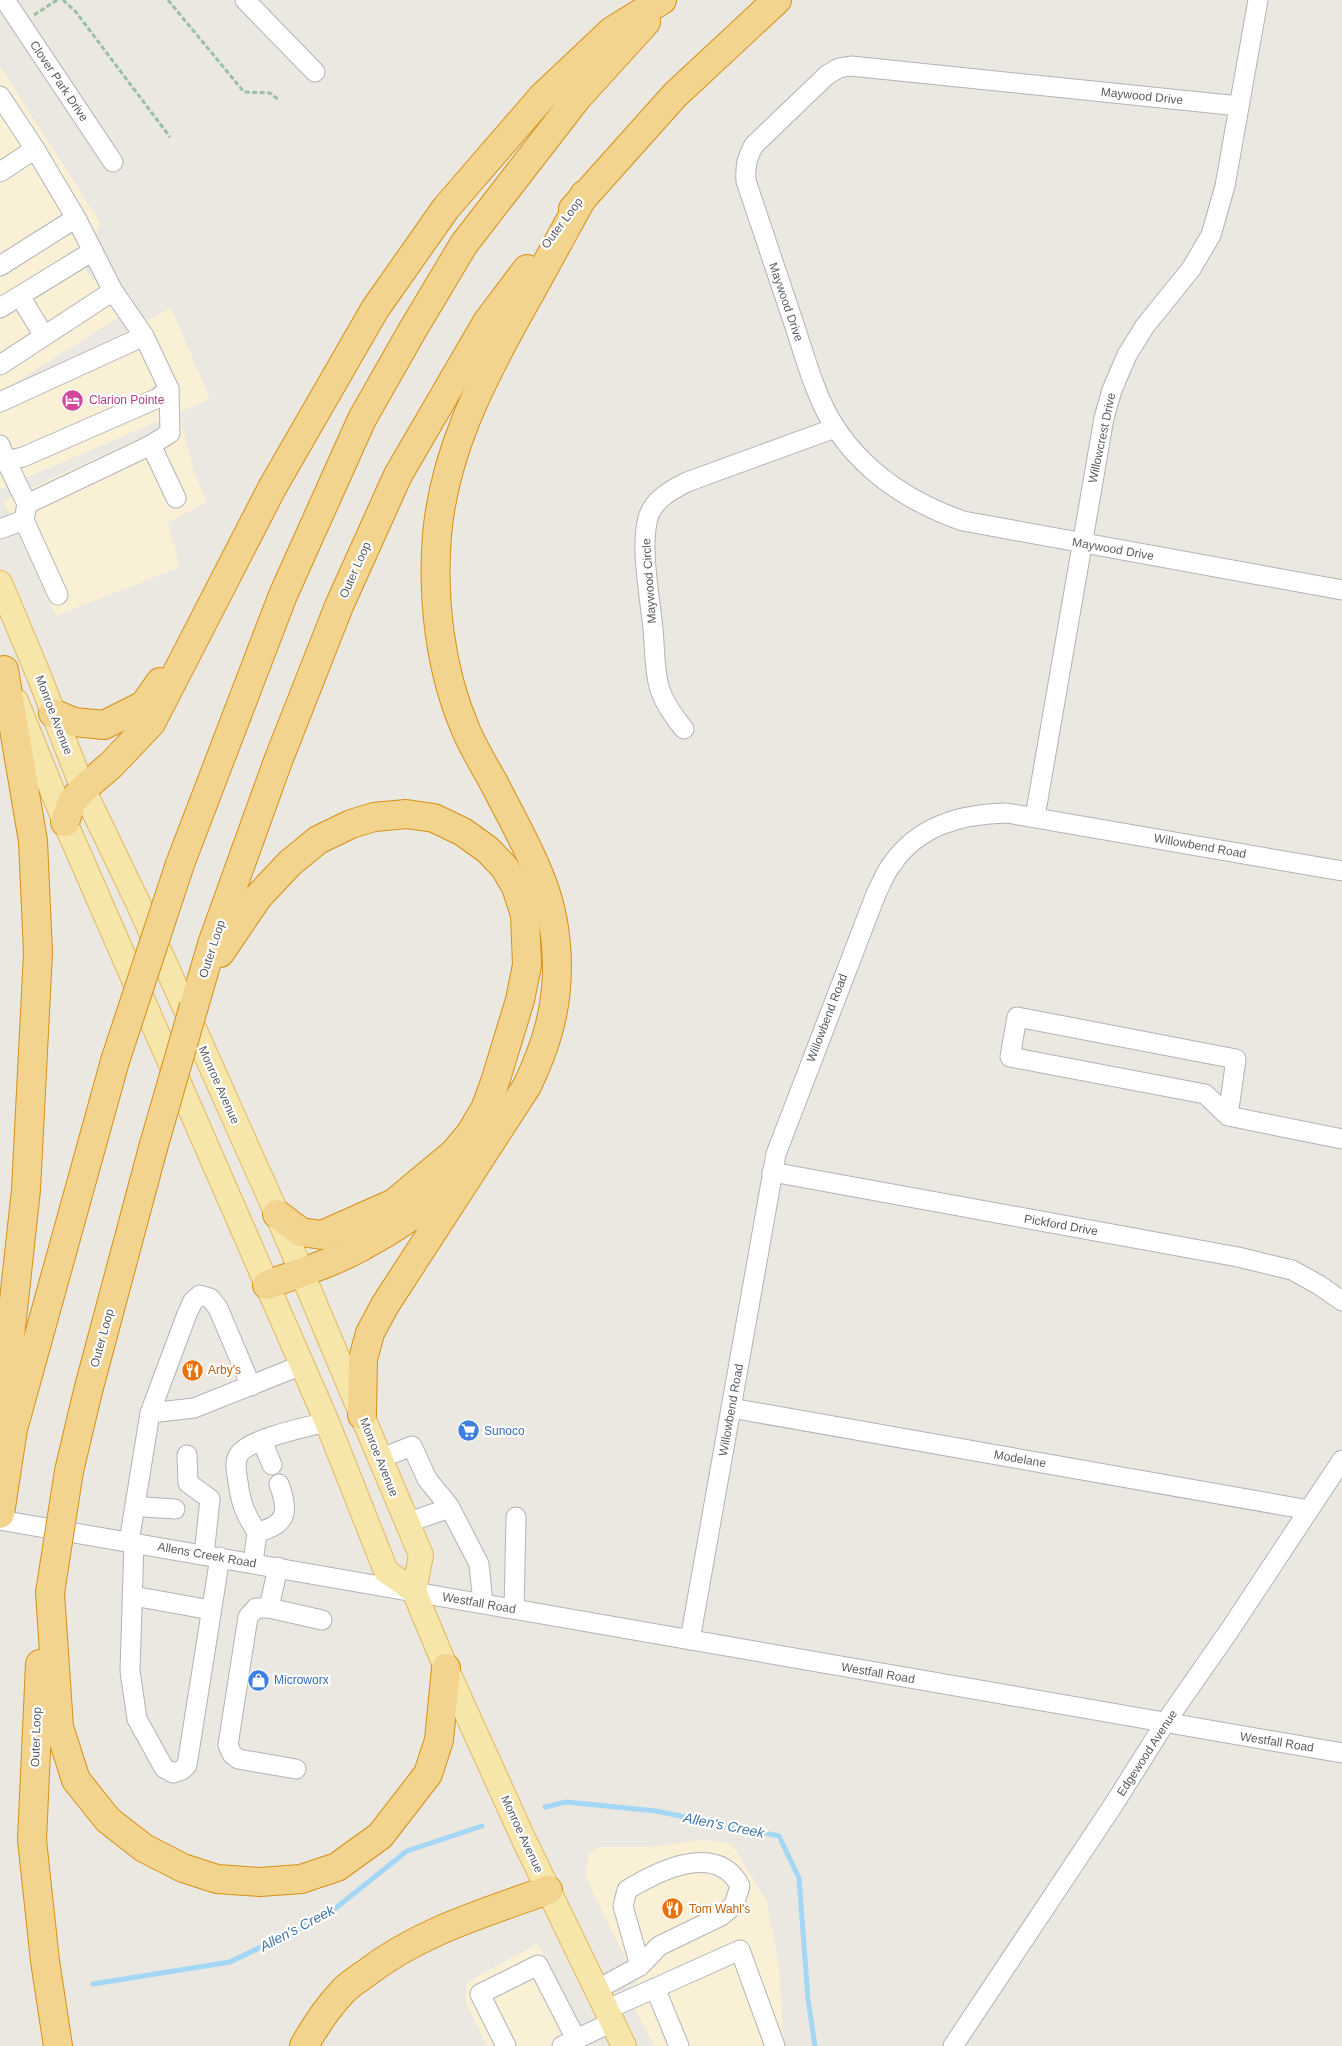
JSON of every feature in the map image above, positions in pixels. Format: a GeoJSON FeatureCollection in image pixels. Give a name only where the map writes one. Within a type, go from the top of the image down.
{"type":"FeatureCollection","features":[{"type":"Feature","properties":{"kind":"highway"},"geometry":{"type":"LineString","coordinates":[[65,822],[72,801],[83,788],[111,765],[151,723],[272,488],[375,308],[446,208],[549,91],[612,31],[664,0]]}},
{"type":"Feature","properties":{"kind":"highway"},"geometry":{"type":"LineString","coordinates":[[0,1514],[13,1429],[115,1061],[180,864],[283,595],[371,403],[464,244],[577,98],[664,0]]}},
{"type":"Feature","properties":{"kind":"highway","name":"Outer Loop"},"geometry":{"type":"LineString","coordinates":[[58,2046],[45,1961],[32,1840],[38,1676],[70,1471],[88,1391],[153,1148],[194,1006],[216,948],[278,761],[332,624],[398,475],[487,322],[584,195],[675,95],[778,0]]}},
{"type":"Feature","properties":{"kind":"highway"},"geometry":{"type":"LineString","coordinates":[[362,1415],[363,1360],[370,1333],[390,1298],[527,1086],[540,1058],[554,1001],[556,941],[541,879],[465,728],[444,656],[436,582],[437,535],[444,488],[453,454],[468,411],[491,363],[584,195]]}},
{"type":"Feature","properties":{"kind":"highway"},"geometry":{"type":"LineString","coordinates":[[53,713],[74,722],[104,725],[144,705],[195,638]]}},
{"type":"Feature","properties":{"kind":"highway"},"geometry":{"type":"LineString","coordinates":[[2,666],[32,841],[38,953],[26,1190],[10,1337],[8,1457]]}},
{"type":"Feature","properties":{"kind":"highway"},"geometry":{"type":"LineString","coordinates":[[216,948],[258,897],[290,863],[318,840],[351,824],[374,817],[406,814],[434,818],[463,832],[488,850],[505,868],[516,887],[525,915],[527,965],[520,1000],[485,1109],[470,1134],[454,1154],[394,1203],[322,1235],[301,1232],[277,1214]]}},
{"type":"Feature","properties":{"kind":"highway"},"geometry":{"type":"LineString","coordinates":[[267,1285],[362,1247],[424,1209],[478,1164]]}},
{"type":"Feature","properties":{"kind":"highway"},"geometry":{"type":"LineString","coordinates":[[50,1593],[59,1727],[76,1780],[108,1820],[144,1848],[183,1868],[217,1879],[260,1882],[301,1878],[337,1868],[380,1836],[428,1774],[439,1740],[446,1668]]}},
{"type":"Feature","properties":{"kind":"highway"},"geometry":{"type":"LineString","coordinates":[[304,2046],[322,2016],[345,1989],[383,1960],[430,1934],[488,1910],[548,1890]]}},
{"type":"Feature","properties":{"kind":"main road","name":"Monroe Avenue"},"geometry":{"type":"LineString","coordinates":[[0,583],[83,788],[138,903],[277,1214],[420,1555],[414,1591],[446,1668],[525,1842],[624,2046]]}},
{"type":"Feature","properties":{"kind":"main road"},"geometry":{"type":"LineString","coordinates":[[2,666],[65,822],[327,1422],[386,1571],[414,1591]]}},
{"type":"Feature","properties":{"kind":"street","name":"Clover Park Drive"},"geometry":{"type":"LineString","coordinates":[[5,0],[113,162]]}},
{"type":"Feature","properties":{"kind":"street"},"geometry":{"type":"LineString","coordinates":[[245,0],[314,72]]}},
{"type":"Feature","properties":{"kind":"street","name":"Willowcrest Drive"},"geometry":{"type":"LineString","coordinates":[[1035,817],[1104,418],[1112,390],[1127,355],[1144,326],[1191,269],[1211,235],[1225,186],[1258,0]]}},
{"type":"Feature","properties":{"kind":"street","name":"Maywood Drive"},"geometry":{"type":"LineString","coordinates":[[1239,106],[852,66],[839,68],[827,75],[754,145],[745,166],[746,181],[816,391],[835,428],[856,455],[878,477],[939,513],[963,521],[1002,530],[1342,590]]}},
{"type":"Feature","properties":{"kind":"street"},"geometry":{"type":"LineString","coordinates":[[0,96],[35,149],[76,218],[113,291],[144,336],[169,389],[170,433],[25,512],[0,529]]}},
{"type":"Feature","properties":{"kind":"street"},"geometry":{"type":"LineString","coordinates":[[0,172],[35,149]]}},
{"type":"Feature","properties":{"kind":"street"},"geometry":{"type":"LineString","coordinates":[[0,266],[76,218]]}},
{"type":"Feature","properties":{"kind":"street"},"geometry":{"type":"LineString","coordinates":[[0,308],[93,251]]}},
{"type":"Feature","properties":{"kind":"street"},"geometry":{"type":"LineString","coordinates":[[0,365],[113,291]]}},
{"type":"Feature","properties":{"kind":"street"},"geometry":{"type":"LineString","coordinates":[[20,296],[44,336]]}},
{"type":"Feature","properties":{"kind":"street"},"geometry":{"type":"LineString","coordinates":[[0,402],[144,336]]}},
{"type":"Feature","properties":{"kind":"street"},"geometry":{"type":"LineString","coordinates":[[3,453],[23,457],[158,398],[169,389]]}},
{"type":"Feature","properties":{"kind":"street","name":"Maywood Circle"},"geometry":{"type":"LineString","coordinates":[[684,729],[673,715],[663,697],[657,675],[645,551],[649,516],[663,497],[687,482],[835,428]]}},
{"type":"Feature","properties":{"kind":"street"},"geometry":{"type":"LineString","coordinates":[[151,445],[176,498]]}},
{"type":"Feature","properties":{"kind":"street"},"geometry":{"type":"LineString","coordinates":[[3,453],[58,595]]}},
{"type":"Feature","properties":{"kind":"street","name":"Willowbend Road"},"geometry":{"type":"LineString","coordinates":[[690,1640],[772,1172],[787,1121],[876,894],[891,865],[913,841],[928,830],[947,821],[967,816],[1007,813],[1342,871]]}},
{"type":"Feature","properties":{"kind":"street"},"geometry":{"type":"LineString","coordinates":[[1228,1116],[1236,1059],[1017,1017],[1010,1056],[1204,1094],[1228,1116],[1342,1139]]}},
{"type":"Feature","properties":{"kind":"street","name":"Pickford Drive"},"geometry":{"type":"LineString","coordinates":[[772,1172],[1238,1257],[1292,1270],[1342,1301]]}},
{"type":"Feature","properties":{"kind":"street"},"geometry":{"type":"LineString","coordinates":[[188,1455],[188,1483],[210,1499],[211,1610],[187,1765],[182,1770],[173,1772],[164,1768],[137,1719],[130,1671],[133,1596],[131,1543],[150,1413],[193,1301],[200,1295],[210,1298],[218,1308],[250,1386]]}},
{"type":"Feature","properties":{"kind":"street"},"geometry":{"type":"LineString","coordinates":[[150,1413],[194,1408],[302,1365]]}},
{"type":"Feature","properties":{"kind":"street","name":"Modelane"},"geometry":{"type":"LineString","coordinates":[[731,1408],[1309,1510]]}},
{"type":"Feature","properties":{"kind":"street"},"geometry":{"type":"LineString","coordinates":[[253,1563],[257,1532],[248,1519],[242,1504],[236,1463],[239,1453],[248,1446],[262,1440],[327,1422]]}},
{"type":"Feature","properties":{"kind":"street"},"geometry":{"type":"LineString","coordinates":[[262,1440],[272,1464]]}},
{"type":"Feature","properties":{"kind":"street"},"geometry":{"type":"LineString","coordinates":[[379,1459],[412,1446],[427,1479],[450,1508],[478,1564],[483,1603]]}},
{"type":"Feature","properties":{"kind":"street","name":"Edgewood Avenue"},"geometry":{"type":"LineString","coordinates":[[953,2046],[1165,1723],[1342,1460]]}},
{"type":"Feature","properties":{"kind":"street"},"geometry":{"type":"LineString","coordinates":[[257,1532],[271,1529],[280,1522],[284,1515],[286,1505],[279,1484]]}},
{"type":"Feature","properties":{"kind":"street"},"geometry":{"type":"LineString","coordinates":[[136,1502],[144,1507],[176,1509]]}},
{"type":"Feature","properties":{"kind":"street"},"geometry":{"type":"LineString","coordinates":[[406,1523],[450,1508]]}},
{"type":"Feature","properties":{"kind":"street"},"geometry":{"type":"LineString","coordinates":[[514,1609],[516,1517]]}},
{"type":"Feature","properties":{"kind":"street","name":"Allens Creek Road"},"geometry":{"type":"LineString","coordinates":[[0,1520],[414,1591]]}},
{"type":"Feature","properties":{"kind":"street"},"geometry":{"type":"LineString","coordinates":[[269,1608],[278,1567]]}},
{"type":"Feature","properties":{"kind":"street","name":"Westfall Road"},"geometry":{"type":"LineString","coordinates":[[414,1591],[1165,1723],[1342,1752]]}},
{"type":"Feature","properties":{"kind":"street"},"geometry":{"type":"LineString","coordinates":[[133,1596],[211,1610]]}},
{"type":"Feature","properties":{"kind":"street"},"geometry":{"type":"LineString","coordinates":[[296,1769],[238,1760],[232,1754],[228,1745],[248,1617],[256,1608],[269,1608],[322,1620]]}},
{"type":"Feature","properties":{"kind":"street"},"geometry":{"type":"LineString","coordinates":[[506,2046],[480,1994],[538,1965],[569,2043],[605,2007],[659,1946],[721,1916],[734,1906],[740,1886],[734,1875],[718,1866],[702,1863],[681,1864],[648,1877],[627,1890],[623,1906],[640,1966]]}},
{"type":"Feature","properties":{"kind":"street"},"geometry":{"type":"LineString","coordinates":[[605,2007],[656,1988],[740,1950],[775,2046]]}},
{"type":"Feature","properties":{"kind":"street"},"geometry":{"type":"LineString","coordinates":[[656,1988],[679,2046]]}},
{"type":"Feature","properties":{"kind":"path"},"geometry":{"type":"LineString","coordinates":[[21,24],[57,0]]}},
{"type":"Feature","properties":{"kind":"path"},"geometry":{"type":"LineString","coordinates":[[63,0],[76,12],[170,136]]}},
{"type":"Feature","properties":{"kind":"path"},"geometry":{"type":"LineString","coordinates":[[168,0],[244,92],[270,93],[279,100]]}},
{"type":"Feature","properties":{"kind":"shaded area"},"geometry":{"type":"Polygon","coordinates":[[[0,66],[101,224],[81,263],[121,316],[0,392],[0,66]]]}},
{"type":"Feature","properties":{"kind":"shaded area"},"geometry":{"type":"Polygon","coordinates":[[[171,308],[210,399],[0,489],[0,397],[171,308]]]}},
{"type":"Feature","properties":{"kind":"shaded area"},"geometry":{"type":"Polygon","coordinates":[[[181,419],[193,469],[207,502],[168,523],[180,567],[56,616],[3,501],[181,419]]]}},
{"type":"Feature","properties":{"kind":"shaded area"},"geometry":{"type":"Polygon","coordinates":[[[703,1840],[731,1843],[767,1902],[779,1966],[784,2046],[654,2046],[626,1991],[637,1982],[586,1878],[588,1853],[601,1847],[648,1847],[703,1840]]]}},
{"type":"Feature","properties":{"kind":"shaded area"},"geometry":{"type":"Polygon","coordinates":[[[538,1943],[589,2046],[487,2046],[466,2003],[467,1982],[538,1943]]]}},
{"type":"Feature","properties":{"kind":"waterway","name":"Allen's Creek"},"geometry":{"type":"LineString","coordinates":[[545,1807],[566,1802],[656,1811],[779,1836],[799,1878],[808,1999],[815,2046]]}},
{"type":"Feature","properties":{"kind":"waterway","name":"Allen's Creek"},"geometry":{"type":"LineString","coordinates":[[93,1984],[230,1962],[327,1915],[407,1851],[482,1826]]}},
{"type":"Feature","properties":{"kind":"place","name":"Clarion Pointe"},"geometry":{"type":"Point","coordinates":[73,400]}},
{"type":"Feature","properties":{"kind":"place","name":"Arby's"},"geometry":{"type":"Point","coordinates":[192,1370]}},
{"type":"Feature","properties":{"kind":"place","name":"Sunoco"},"geometry":{"type":"Point","coordinates":[468,1431]}},
{"type":"Feature","properties":{"kind":"place","name":"Microworx"},"geometry":{"type":"Point","coordinates":[258,1680]}},
{"type":"Feature","properties":{"kind":"place","name":"Tom Wahl's"},"geometry":{"type":"Point","coordinates":[673,1909]}}]}
